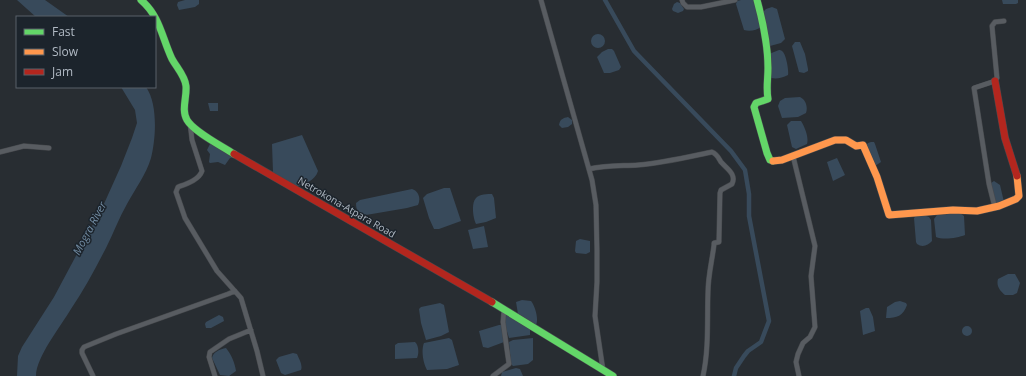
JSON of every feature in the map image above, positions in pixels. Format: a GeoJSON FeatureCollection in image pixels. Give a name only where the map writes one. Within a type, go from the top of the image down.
{"type":"FeatureCollection","features":[{"type":"Feature","properties":{"kind":"street"},"geometry":{"type":"LineString","coordinates":[[141,0],[156,16],[172,59],[184,79],[186,92],[185,112],[187,120],[190,123],[192,140],[202,171],[201,175],[178,188],[176,192],[185,218],[217,271],[241,298],[263,376]]}},
{"type":"Feature","properties":{"kind":"street"},"geometry":{"type":"LineString","coordinates":[[541,0],[592,180],[596,205],[596,316],[603,370]]}},
{"type":"Feature","properties":{"kind":"street"},"geometry":{"type":"LineString","coordinates":[[682,0],[687,7],[701,7],[735,0]]}},
{"type":"Feature","properties":{"kind":"street"},"geometry":{"type":"LineString","coordinates":[[757,0],[766,49],[768,68],[766,89],[768,98],[756,103],[754,106],[770,160],[775,162],[835,140],[846,140],[854,145],[864,146],[882,190],[889,215],[953,210],[977,211],[995,208],[1016,199],[1019,196],[1017,173],[1005,138],[995,81],[997,78],[992,26],[995,22],[1004,21]]}},
{"type":"Feature","properties":{"kind":"street"},"geometry":{"type":"LineString","coordinates":[[995,81],[976,86],[974,89],[989,184],[995,208]]}},
{"type":"Feature","properties":{"kind":"street","name":"Netrokona-Atpara Road"},"geometry":{"type":"LineString","coordinates":[[190,123],[208,137],[239,157],[426,263],[562,343],[613,376]]}},
{"type":"Feature","properties":{"kind":"street"},"geometry":{"type":"LineString","coordinates":[[0,152],[24,146],[49,148]]}},
{"type":"Feature","properties":{"kind":"street"},"geometry":{"type":"LineString","coordinates":[[589,169],[605,166],[639,165],[697,156],[712,152],[718,156],[732,175],[734,180],[732,184],[721,190],[720,193],[719,242],[714,243],[708,282],[706,352],[703,376]]}},
{"type":"Feature","properties":{"kind":"street"},"geometry":{"type":"LineString","coordinates":[[793,156],[805,199],[815,246],[811,276],[815,327],[810,337],[803,343],[798,354],[796,362],[799,376]]}},
{"type":"Feature","properties":{"kind":"street"},"geometry":{"type":"LineString","coordinates":[[93,376],[82,353],[84,347],[228,294],[235,290]]}},
{"type":"Feature","properties":{"kind":"street"},"geometry":{"type":"LineString","coordinates":[[493,376],[510,364],[503,322],[504,310]]}},
{"type":"Feature","properties":{"kind":"street"},"geometry":{"type":"LineString","coordinates":[[215,376],[209,357],[210,352],[229,339],[251,330]]}},
{"type":"Feature","properties":{"kind":"water"},"geometry":{"type":"Polygon","coordinates":[[[17,0],[45,0],[68,16],[35,16],[17,0]]]}},
{"type":"Feature","properties":{"kind":"water"},"geometry":{"type":"Polygon","coordinates":[[[185,0],[199,0],[199,4],[195,7],[179,10],[177,5],[178,2],[185,0]]]}},
{"type":"Feature","properties":{"kind":"water"},"geometry":{"type":"Polygon","coordinates":[[[756,0],[761,27],[758,29],[749,31],[744,30],[736,4],[737,1],[756,0]]]}},
{"type":"Feature","properties":{"kind":"water"},"geometry":{"type":"Polygon","coordinates":[[[1002,0],[1018,0],[1018,3],[1003,4],[1002,0]]]}},
{"type":"Feature","properties":{"kind":"water"},"geometry":{"type":"Polygon","coordinates":[[[677,2],[680,3],[684,9],[678,13],[672,9],[674,4],[677,2]]]}},
{"type":"Feature","properties":{"kind":"water"},"geometry":{"type":"Polygon","coordinates":[[[772,7],[777,9],[785,39],[781,43],[770,46],[763,12],[772,7]]]}},
{"type":"Feature","properties":{"kind":"water"},"geometry":{"type":"Polygon","coordinates":[[[598,34],[603,36],[605,41],[603,46],[598,48],[593,46],[591,41],[593,36],[598,34]]]}},
{"type":"Feature","properties":{"kind":"water"},"geometry":{"type":"Polygon","coordinates":[[[795,42],[800,42],[805,54],[808,71],[804,73],[799,72],[792,46],[795,42]]]}},
{"type":"Feature","properties":{"kind":"water"},"geometry":{"type":"Polygon","coordinates":[[[608,49],[612,49],[614,51],[621,67],[619,70],[604,73],[597,57],[608,49]]]}},
{"type":"Feature","properties":{"kind":"water"},"geometry":{"type":"Polygon","coordinates":[[[779,50],[785,55],[788,66],[788,75],[780,78],[771,78],[769,54],[779,50]]]}},
{"type":"Feature","properties":{"kind":"water"},"geometry":{"type":"Polygon","coordinates":[[[122,88],[147,88],[153,102],[155,131],[153,150],[149,164],[124,209],[106,248],[89,279],[44,351],[37,368],[36,376],[17,376],[18,356],[22,347],[54,297],[103,206],[121,166],[137,123],[135,110],[122,88]]]}},
{"type":"Feature","properties":{"kind":"water"},"geometry":{"type":"Polygon","coordinates":[[[800,97],[806,104],[806,113],[798,117],[782,118],[778,106],[780,101],[785,98],[800,97]]]}},
{"type":"Feature","properties":{"kind":"water"},"geometry":{"type":"Polygon","coordinates":[[[208,103],[218,103],[218,111],[210,111],[208,103]]]}},
{"type":"Feature","properties":{"kind":"water"},"geometry":{"type":"Polygon","coordinates":[[[568,117],[572,120],[572,124],[568,127],[562,128],[559,125],[560,121],[563,118],[568,117]]]}},
{"type":"Feature","properties":{"kind":"water"},"geometry":{"type":"Polygon","coordinates":[[[791,121],[801,121],[807,136],[807,144],[796,149],[792,147],[787,125],[791,121]]]}},
{"type":"Feature","properties":{"kind":"water"},"geometry":{"type":"Polygon","coordinates":[[[302,135],[318,171],[312,180],[295,187],[274,175],[272,144],[302,135]]]}},
{"type":"Feature","properties":{"kind":"water"},"geometry":{"type":"Polygon","coordinates":[[[871,142],[874,142],[875,144],[881,162],[875,166],[866,146],[871,142]]]}},
{"type":"Feature","properties":{"kind":"water"},"geometry":{"type":"Polygon","coordinates":[[[212,143],[235,157],[230,158],[225,165],[218,162],[210,163],[210,154],[207,150],[212,143]]]}},
{"type":"Feature","properties":{"kind":"water"},"geometry":{"type":"Polygon","coordinates":[[[837,158],[845,175],[833,181],[827,162],[837,158]]]}},
{"type":"Feature","properties":{"kind":"water"},"geometry":{"type":"Polygon","coordinates":[[[994,181],[1000,185],[1004,202],[996,205],[991,186],[991,183],[994,181]]]}},
{"type":"Feature","properties":{"kind":"water"},"geometry":{"type":"Polygon","coordinates":[[[444,188],[450,188],[461,221],[439,229],[434,229],[423,198],[427,194],[444,188]]]}},
{"type":"Feature","properties":{"kind":"water"},"geometry":{"type":"Polygon","coordinates":[[[412,189],[419,196],[418,205],[366,215],[359,213],[356,208],[356,203],[360,200],[412,189]]]}},
{"type":"Feature","properties":{"kind":"water"},"geometry":{"type":"Polygon","coordinates":[[[484,194],[492,194],[494,198],[496,218],[476,224],[473,211],[474,200],[484,194]]]}},
{"type":"Feature","properties":{"kind":"water"},"geometry":{"type":"Polygon","coordinates":[[[960,213],[964,216],[965,235],[950,238],[936,237],[934,219],[937,215],[960,213]]]}},
{"type":"Feature","properties":{"kind":"water"},"geometry":{"type":"Polygon","coordinates":[[[923,215],[929,217],[931,220],[932,241],[923,246],[917,244],[916,242],[914,218],[923,215]]]}},
{"type":"Feature","properties":{"kind":"water"},"geometry":{"type":"Polygon","coordinates":[[[484,226],[488,247],[473,249],[468,230],[484,226]]]}},
{"type":"Feature","properties":{"kind":"water"},"geometry":{"type":"Polygon","coordinates":[[[580,239],[590,241],[590,252],[586,254],[576,253],[576,241],[580,239]]]}},
{"type":"Feature","properties":{"kind":"water"},"geometry":{"type":"Polygon","coordinates":[[[1008,274],[1015,274],[1020,283],[1017,293],[1013,295],[1005,295],[998,286],[998,279],[1008,274]]]}},
{"type":"Feature","properties":{"kind":"water"},"geometry":{"type":"Polygon","coordinates":[[[522,300],[531,301],[537,316],[536,325],[518,314],[516,302],[522,300]]]}},
{"type":"Feature","properties":{"kind":"water"},"geometry":{"type":"Polygon","coordinates":[[[900,301],[906,303],[907,305],[904,312],[893,318],[886,318],[887,307],[900,301]]]}},
{"type":"Feature","properties":{"kind":"water"},"geometry":{"type":"Polygon","coordinates":[[[440,303],[444,305],[449,332],[426,340],[419,309],[421,307],[440,303]]]}},
{"type":"Feature","properties":{"kind":"water"},"geometry":{"type":"Polygon","coordinates":[[[869,308],[873,317],[875,331],[863,335],[860,311],[869,308]]]}},
{"type":"Feature","properties":{"kind":"water"},"geometry":{"type":"Polygon","coordinates":[[[507,314],[530,329],[530,335],[509,338],[505,325],[505,315],[507,314]]]}},
{"type":"Feature","properties":{"kind":"water"},"geometry":{"type":"Polygon","coordinates":[[[219,315],[223,317],[224,321],[211,328],[206,328],[206,322],[219,315]]]}},
{"type":"Feature","properties":{"kind":"water"},"geometry":{"type":"Polygon","coordinates":[[[501,325],[504,342],[488,348],[483,347],[479,331],[501,325]]]}},
{"type":"Feature","properties":{"kind":"water"},"geometry":{"type":"Polygon","coordinates":[[[967,326],[972,331],[967,336],[962,331],[967,326]]]}},
{"type":"Feature","properties":{"kind":"water"},"geometry":{"type":"Polygon","coordinates":[[[449,338],[452,340],[459,365],[447,369],[427,370],[424,364],[423,356],[424,343],[449,338]]]}},
{"type":"Feature","properties":{"kind":"water"},"geometry":{"type":"Polygon","coordinates":[[[533,338],[533,360],[528,364],[513,366],[511,364],[509,342],[513,340],[533,338]]]}},
{"type":"Feature","properties":{"kind":"water"},"geometry":{"type":"Polygon","coordinates":[[[415,342],[418,350],[417,358],[395,359],[395,345],[398,343],[415,342]]]}},
{"type":"Feature","properties":{"kind":"water"},"geometry":{"type":"Polygon","coordinates":[[[226,348],[230,353],[236,371],[229,376],[220,375],[212,358],[217,351],[226,348]]]}},
{"type":"Feature","properties":{"kind":"water"},"geometry":{"type":"Polygon","coordinates":[[[293,353],[297,354],[301,364],[301,370],[285,375],[281,373],[276,360],[279,357],[293,353]]]}},
{"type":"Feature","properties":{"kind":"water"},"geometry":{"type":"Polygon","coordinates":[[[516,368],[520,369],[523,376],[501,376],[502,372],[516,368]]]}},
{"type":"Feature","properties":{"kind":"waterway"},"geometry":{"type":"LineString","coordinates":[[605,0],[634,51],[731,151],[745,170],[749,194],[749,216],[769,321],[761,342],[748,351],[744,356],[736,368],[734,376]]}},
{"type":"Feature","properties":{"kind":"traffic: fast"},"geometry":{"type":"LineString","coordinates":[[141,0],[154,16]]}},
{"type":"Feature","properties":{"kind":"traffic: fast"},"geometry":{"type":"LineString","coordinates":[[757,0],[766,42],[768,99],[756,103],[754,107],[767,153],[770,160],[773,161]]}},
{"type":"Feature","properties":{"kind":"traffic: fast"},"geometry":{"type":"LineString","coordinates":[[156,19],[172,59],[184,79],[186,86],[184,112],[187,120],[202,134],[234,154]]}},
{"type":"Feature","properties":{"kind":"traffic: fast"},"geometry":{"type":"LineString","coordinates":[[492,302],[613,376]]}},
{"type":"Feature","properties":{"kind":"traffic: slow"},"geometry":{"type":"LineString","coordinates":[[773,161],[782,160],[835,140],[846,140],[856,146],[863,145],[877,177],[889,215],[953,210],[977,211],[999,206],[1016,199],[1019,196],[1017,176]]}},
{"type":"Feature","properties":{"kind":"traffic: jam"},"geometry":{"type":"LineString","coordinates":[[995,81],[1005,138],[1017,176]]}},
{"type":"Feature","properties":{"kind":"traffic: jam"},"geometry":{"type":"LineString","coordinates":[[234,154],[492,302]]}},
{"type":"Feature","properties":{"kind":"water label","name":"Mogra River"},"geometry":{"type":"Point","coordinates":[89,228]}}]}
